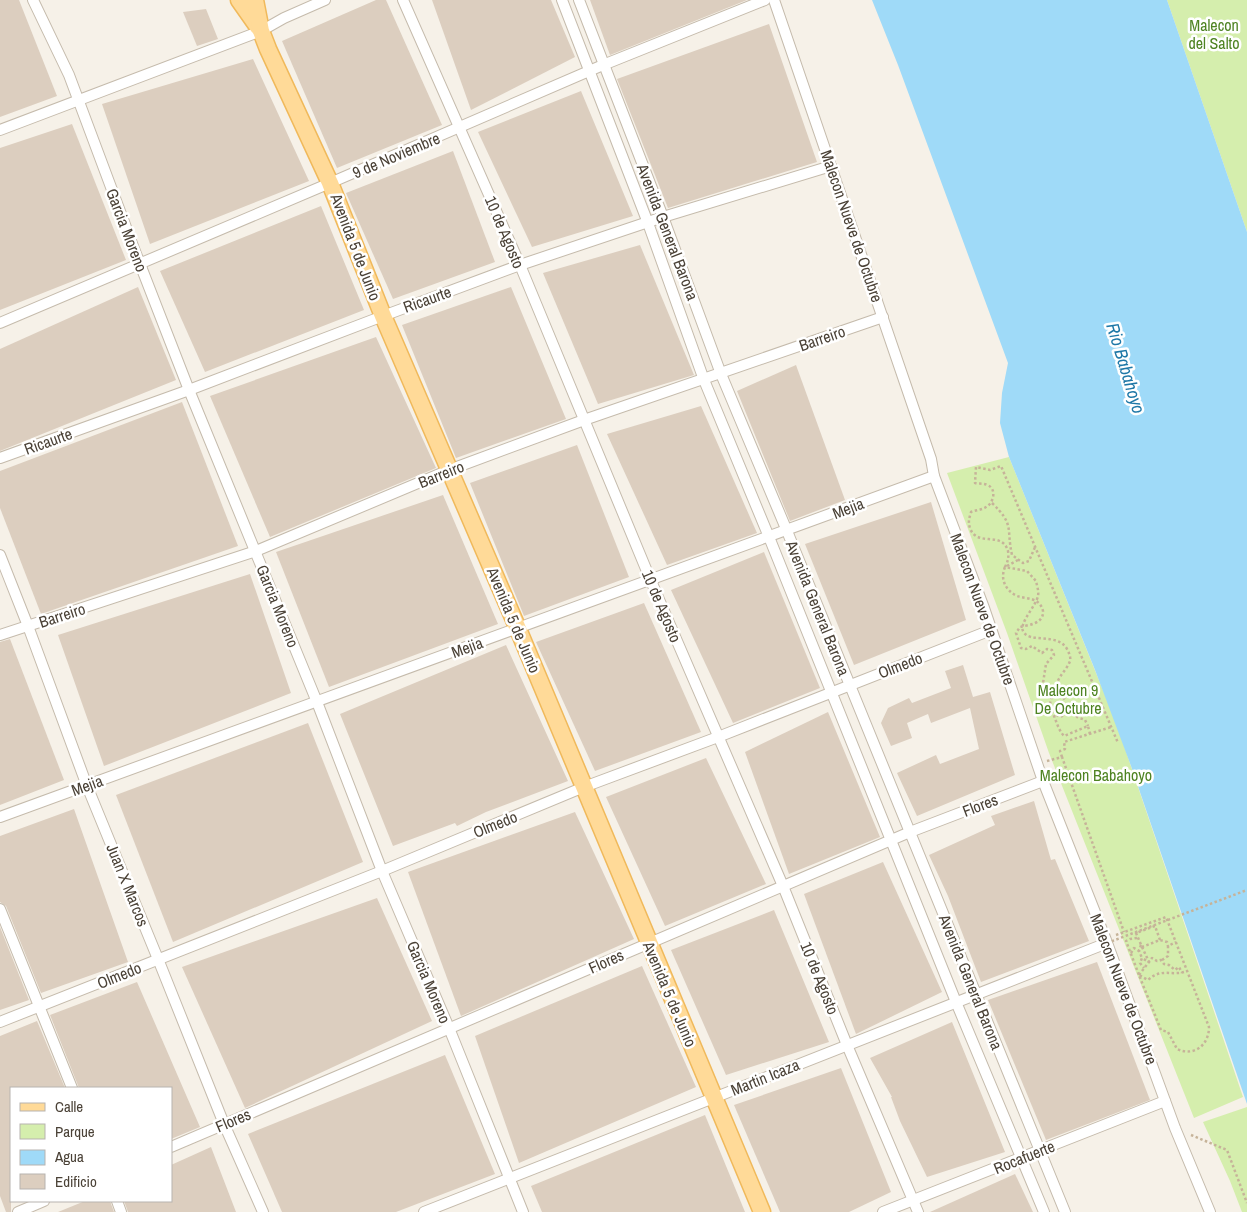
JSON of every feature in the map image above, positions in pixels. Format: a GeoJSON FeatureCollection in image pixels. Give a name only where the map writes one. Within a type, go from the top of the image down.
{"type":"FeatureCollection","features":[{"type":"Feature","properties":{"kind":"main road","name":"Avenida 5 de Junio"},"geometry":{"type":"LineString","coordinates":[[239,0],[261,31],[330,183],[383,316],[518,629],[762,1212]]}},
{"type":"Feature","properties":{"kind":"main road","name":"Avenida 5 de Junio"},"geometry":{"type":"LineString","coordinates":[[255,0],[261,31]]}},
{"type":"Feature","properties":{"kind":"street","name":"Garcia Moreno"},"geometry":{"type":"LineString","coordinates":[[33,0],[69,75],[189,390],[317,702],[382,871],[449,1028],[523,1212]]}},
{"type":"Feature","properties":{"kind":"street"},"geometry":{"type":"LineString","coordinates":[[0,130],[261,31],[284,18],[325,0]]}},
{"type":"Feature","properties":{"kind":"street","name":"10 de Agosto"},"geometry":{"type":"LineString","coordinates":[[403,0],[520,265],[651,580],[783,886],[847,1045],[918,1212]]}},
{"type":"Feature","properties":{"kind":"street","name":"Avenida General Barona"},"geometry":{"type":"LineString","coordinates":[[562,0],[588,72],[648,223],[704,380],[956,1002],[1044,1212]]}},
{"type":"Feature","properties":{"kind":"street","name":"Avenida General Barona"},"geometry":{"type":"LineString","coordinates":[[579,0],[663,217],[721,374],[1065,1212]]}},
{"type":"Feature","properties":{"kind":"street","name":"9 de Noviembre"},"geometry":{"type":"LineString","coordinates":[[0,323],[588,72],[765,0]]}},
{"type":"Feature","properties":{"kind":"street","name":"Malecon Nueve de Octubre"},"geometry":{"type":"LineString","coordinates":[[774,0],[884,317],[931,459],[934,476],[991,630],[1043,781],[1106,941],[1164,1101],[1210,1212]]}},
{"type":"Feature","properties":{"kind":"street","name":"Ricaurte"},"geometry":{"type":"LineString","coordinates":[[0,458],[189,390],[520,265],[663,217],[831,166]]}},
{"type":"Feature","properties":{"kind":"street","name":"Barreiro"},"geometry":{"type":"LineString","coordinates":[[0,635],[256,551],[449,470],[584,420],[884,317]]}},
{"type":"Feature","properties":{"kind":"street","name":"Mejia"},"geometry":{"type":"LineString","coordinates":[[0,817],[934,476]]}},
{"type":"Feature","properties":{"kind":"street","name":"Juan X Marcos"},"geometry":{"type":"LineString","coordinates":[[0,555],[87,786],[224,1124],[264,1212]]}},
{"type":"Feature","properties":{"kind":"street","name":"Olmedo"},"geometry":{"type":"LineString","coordinates":[[0,1022],[382,871],[584,787],[718,737],[991,630]]}},
{"type":"Feature","properties":{"kind":"street","name":"Flores"},"geometry":{"type":"LineString","coordinates":[[172,1146],[910,832],[1043,781]]}},
{"type":"Feature","properties":{"kind":"street"},"geometry":{"type":"LineString","coordinates":[[0,909],[72,1087]]}},
{"type":"Feature","properties":{"kind":"street","name":"Martin Icaza"},"geometry":{"type":"LineString","coordinates":[[424,1212],[1106,941]]}},
{"type":"Feature","properties":{"kind":"street","name":"Rocafuerte"},"geometry":{"type":"LineString","coordinates":[[883,1212],[1164,1101]]}},
{"type":"Feature","properties":{"kind":"street"},"geometry":{"type":"LineString","coordinates":[[18,1212],[42,1202]]}},
{"type":"Feature","properties":{"kind":"path"},"geometry":{"type":"LineString","coordinates":[[1022,626],[1037,623],[1042,617],[1043,611],[1041,605],[1036,601],[1007,590],[1002,580],[1009,556],[1005,544],[1000,540],[975,536],[968,521],[971,512],[985,509],[992,503],[994,495],[988,485],[975,483],[974,475],[976,468],[990,470],[1000,466],[1118,743]]}},
{"type":"Feature","properties":{"kind":"path"},"geometry":{"type":"LineString","coordinates":[[992,503],[1007,519],[1012,555],[1023,562],[1029,561],[1035,547]]}},
{"type":"Feature","properties":{"kind":"path"},"geometry":{"type":"LineString","coordinates":[[1005,566],[1018,560]]}},
{"type":"Feature","properties":{"kind":"path"},"geometry":{"type":"LineString","coordinates":[[1005,566],[1027,571],[1036,581],[1038,590],[1036,601],[1016,634],[1021,648],[1026,649],[1032,646],[1042,654],[1047,649],[1054,652],[1054,655],[1046,664],[1042,683],[1053,691],[1065,692],[1066,695],[1057,706],[1057,715],[1059,717],[1066,715],[1068,709],[1072,708],[1077,717],[1085,720],[1090,734]]}},
{"type":"Feature","properties":{"kind":"path"},"geometry":{"type":"LineString","coordinates":[[1022,626],[1026,635],[1059,640],[1070,654],[1070,660],[1053,691],[1049,707],[1054,713],[1057,725],[1064,736],[1088,726]]}},
{"type":"Feature","properties":{"kind":"path"},"geometry":{"type":"LineString","coordinates":[[1111,727],[1064,742],[1065,749],[1060,751],[1124,932]]}},
{"type":"Feature","properties":{"kind":"path"},"geometry":{"type":"LineString","coordinates":[[1037,764],[1062,756]]}},
{"type":"Feature","properties":{"kind":"path"},"geometry":{"type":"LineString","coordinates":[[1106,941],[1247,890]]}},
{"type":"Feature","properties":{"kind":"path"},"geometry":{"type":"LineString","coordinates":[[1106,941],[1124,932],[1166,917],[1209,1031],[1204,1046],[1199,1049],[1187,1051],[1177,1049],[1168,1032],[1161,1030],[1126,941],[1130,938],[1138,938]]}},
{"type":"Feature","properties":{"kind":"path"},"geometry":{"type":"LineString","coordinates":[[1149,962],[1136,934],[1155,926],[1160,940]]}},
{"type":"Feature","properties":{"kind":"path"},"geometry":{"type":"LineString","coordinates":[[1139,951],[1142,946],[1160,940],[1167,942],[1168,946],[1168,956],[1157,961],[1152,958],[1139,975]]}},
{"type":"Feature","properties":{"kind":"path"},"geometry":{"type":"LineString","coordinates":[[1168,946],[1176,942]]}},
{"type":"Feature","properties":{"kind":"path"},"geometry":{"type":"LineString","coordinates":[[1131,953],[1134,948],[1139,951],[1142,958],[1149,962]]}},
{"type":"Feature","properties":{"kind":"path"},"geometry":{"type":"LineString","coordinates":[[1140,963],[1142,958]]}},
{"type":"Feature","properties":{"kind":"path"},"geometry":{"type":"LineString","coordinates":[[1161,960],[1164,964],[1169,965],[1175,970],[1179,967],[1182,973]]}},
{"type":"Feature","properties":{"kind":"path"},"geometry":{"type":"LineString","coordinates":[[1134,963],[1140,963]]}},
{"type":"Feature","properties":{"kind":"path"},"geometry":{"type":"LineString","coordinates":[[1140,963],[1144,968]]}},
{"type":"Feature","properties":{"kind":"path"},"geometry":{"type":"LineString","coordinates":[[1139,975],[1148,980],[1161,972],[1182,973],[1187,971]]}},
{"type":"Feature","properties":{"kind":"path"},"geometry":{"type":"LineString","coordinates":[[1175,1128],[1227,1150],[1247,1202]]}},
{"type":"Feature","properties":{"kind":"green space","name":"Malecon del Salto"},"geometry":{"type":"Polygon","coordinates":[[[1167,0],[1247,0],[1247,232],[1167,0]]]}},
{"type":"Feature","properties":{"kind":"green space"},"geometry":{"type":"Polygon","coordinates":[[[1009,457],[1117,725],[1243,1097],[1194,1118],[1049,753],[1007,633],[947,473],[1009,457]]]}},
{"type":"Feature","properties":{"kind":"green space"},"geometry":{"type":"Polygon","coordinates":[[[1247,1107],[1247,1212],[1242,1212],[1203,1122],[1247,1107]]]}},
{"type":"Feature","properties":{"kind":"water","name":"Rio Babahoyo"},"geometry":{"type":"Polygon","coordinates":[[[872,0],[1167,0],[1247,232],[1247,1104],[1131,766],[1095,670],[1009,457],[1000,423],[1002,393],[1008,363],[898,65],[872,0]]]}},
{"type":"Feature","properties":{"kind":"building"},"geometry":{"type":"Polygon","coordinates":[[[0,0],[19,0],[57,96],[0,117],[0,0]]]}},
{"type":"Feature","properties":{"kind":"building"},"geometry":{"type":"Polygon","coordinates":[[[376,0],[386,0],[442,125],[337,168],[282,41],[376,0]]]}},
{"type":"Feature","properties":{"kind":"building"},"geometry":{"type":"Polygon","coordinates":[[[432,0],[551,0],[575,57],[471,110],[432,0]]]}},
{"type":"Feature","properties":{"kind":"building"},"geometry":{"type":"Polygon","coordinates":[[[590,0],[747,0],[610,55],[590,0]]]}},
{"type":"Feature","properties":{"kind":"building"},"geometry":{"type":"Polygon","coordinates":[[[206,9],[218,39],[197,46],[183,12],[206,9]]]}},
{"type":"Feature","properties":{"kind":"building"},"geometry":{"type":"Polygon","coordinates":[[[769,24],[817,162],[668,208],[617,79],[769,24]]]}},
{"type":"Feature","properties":{"kind":"building"},"geometry":{"type":"Polygon","coordinates":[[[253,59],[309,181],[150,244],[102,104],[253,59]]]}},
{"type":"Feature","properties":{"kind":"building"},"geometry":{"type":"Polygon","coordinates":[[[581,91],[633,216],[532,247],[478,132],[581,91]]]}},
{"type":"Feature","properties":{"kind":"building"},"geometry":{"type":"Polygon","coordinates":[[[72,124],[126,260],[0,310],[0,148],[72,124]]]}},
{"type":"Feature","properties":{"kind":"building"},"geometry":{"type":"Polygon","coordinates":[[[453,151],[495,262],[393,299],[346,193],[453,151]]]}},
{"type":"Feature","properties":{"kind":"building"},"geometry":{"type":"Polygon","coordinates":[[[321,206],[364,310],[205,372],[160,271],[321,206]]]}},
{"type":"Feature","properties":{"kind":"building"},"geometry":{"type":"Polygon","coordinates":[[[640,245],[694,375],[598,404],[543,273],[640,245]]]}},
{"type":"Feature","properties":{"kind":"building"},"geometry":{"type":"Polygon","coordinates":[[[138,287],[176,380],[0,451],[0,349],[138,287]]]}},
{"type":"Feature","properties":{"kind":"building"},"geometry":{"type":"Polygon","coordinates":[[[511,287],[566,419],[456,458],[402,325],[511,287]]]}},
{"type":"Feature","properties":{"kind":"building"},"geometry":{"type":"Polygon","coordinates":[[[376,337],[436,468],[270,537],[210,396],[376,337]]]}},
{"type":"Feature","properties":{"kind":"building"},"geometry":{"type":"Polygon","coordinates":[[[796,365],[845,500],[790,521],[737,391],[796,365]]]}},
{"type":"Feature","properties":{"kind":"building"},"geometry":{"type":"Polygon","coordinates":[[[182,402],[238,546],[41,614],[0,508],[0,471],[182,402]]]}},
{"type":"Feature","properties":{"kind":"building"},"geometry":{"type":"Polygon","coordinates":[[[701,406],[757,533],[667,565],[607,434],[701,406]]]}},
{"type":"Feature","properties":{"kind":"building"},"geometry":{"type":"Polygon","coordinates":[[[577,445],[629,577],[524,616],[470,483],[577,445]]]}},
{"type":"Feature","properties":{"kind":"building"},"geometry":{"type":"Polygon","coordinates":[[[443,495],[498,624],[329,687],[276,552],[443,495]]]}},
{"type":"Feature","properties":{"kind":"building"},"geometry":{"type":"Polygon","coordinates":[[[931,502],[966,620],[854,665],[805,544],[931,502]]]}},
{"type":"Feature","properties":{"kind":"building"},"geometry":{"type":"Polygon","coordinates":[[[764,552],[820,688],[733,723],[671,590],[764,552]]]}},
{"type":"Feature","properties":{"kind":"building"},"geometry":{"type":"Polygon","coordinates":[[[250,574],[291,693],[104,766],[58,635],[250,574]]]}},
{"type":"Feature","properties":{"kind":"building"},"geometry":{"type":"Polygon","coordinates":[[[644,603],[701,732],[595,771],[536,642],[644,603]]]}},
{"type":"Feature","properties":{"kind":"building"},"geometry":{"type":"Polygon","coordinates":[[[10,639],[64,780],[0,805],[0,642],[10,639]]]}},
{"type":"Feature","properties":{"kind":"building"},"geometry":{"type":"Polygon","coordinates":[[[506,645],[568,781],[486,812],[457,826],[455,823],[393,846],[340,714],[506,645]]]}},
{"type":"Feature","properties":{"kind":"building"},"geometry":{"type":"Polygon","coordinates":[[[963,665],[973,697],[990,692],[1015,775],[917,816],[897,773],[936,755],[940,764],[979,749],[970,708],[931,723],[928,714],[907,723],[912,738],[891,746],[881,723],[888,708],[909,698],[912,703],[951,688],[945,671],[963,665]]]}},
{"type":"Feature","properties":{"kind":"building"},"geometry":{"type":"Polygon","coordinates":[[[828,712],[880,837],[789,874],[745,752],[828,712]]]}},
{"type":"Feature","properties":{"kind":"building"},"geometry":{"type":"Polygon","coordinates":[[[308,723],[363,862],[173,942],[116,795],[308,723]]]}},
{"type":"Feature","properties":{"kind":"building"},"geometry":{"type":"Polygon","coordinates":[[[706,758],[766,884],[665,926],[606,797],[706,758]]]}},
{"type":"Feature","properties":{"kind":"building"},"geometry":{"type":"Polygon","coordinates":[[[1034,801],[1051,860],[1055,859],[1089,941],[981,982],[948,896],[929,855],[995,825],[991,816],[1034,801]]]}},
{"type":"Feature","properties":{"kind":"building"},"geometry":{"type":"Polygon","coordinates":[[[74,809],[128,962],[41,993],[6,906],[0,902],[0,836],[74,809]]]}},
{"type":"Feature","properties":{"kind":"building"},"geometry":{"type":"Polygon","coordinates":[[[575,812],[634,939],[461,1016],[408,872],[575,812]]]}},
{"type":"Feature","properties":{"kind":"building"},"geometry":{"type":"Polygon","coordinates":[[[883,862],[942,992],[856,1034],[804,894],[883,862]]]}},
{"type":"Feature","properties":{"kind":"building"},"geometry":{"type":"Polygon","coordinates":[[[377,898],[432,1021],[245,1108],[182,967],[377,898]]]}},
{"type":"Feature","properties":{"kind":"building"},"geometry":{"type":"Polygon","coordinates":[[[774,910],[829,1042],[726,1075],[671,950],[774,910]]]}},
{"type":"Feature","properties":{"kind":"building"},"geometry":{"type":"Polygon","coordinates":[[[0,927],[29,1000],[0,1010],[0,927]]]}},
{"type":"Feature","properties":{"kind":"building"},"geometry":{"type":"Polygon","coordinates":[[[1097,962],[1150,1100],[1046,1140],[988,1000],[1097,962]]]}},
{"type":"Feature","properties":{"kind":"building"},"geometry":{"type":"Polygon","coordinates":[[[642,966],[696,1087],[519,1163],[475,1036],[642,966]]]}},
{"type":"Feature","properties":{"kind":"building"},"geometry":{"type":"Polygon","coordinates":[[[137,982],[200,1127],[172,1139],[172,1087],[79,1087],[50,1015],[137,982]]]}},
{"type":"Feature","properties":{"kind":"building"},"geometry":{"type":"Polygon","coordinates":[[[37,1021],[65,1087],[10,1087],[11,1212],[6,1212],[0,1196],[0,1036],[37,1021]]]}},
{"type":"Feature","properties":{"kind":"building"},"geometry":{"type":"Polygon","coordinates":[[[952,1022],[1005,1152],[927,1177],[900,1121],[892,1097],[870,1058],[952,1022]]]}},
{"type":"Feature","properties":{"kind":"building"},"geometry":{"type":"Polygon","coordinates":[[[445,1055],[495,1174],[396,1212],[282,1212],[248,1134],[445,1055]]]}},
{"type":"Feature","properties":{"kind":"building"},"geometry":{"type":"Polygon","coordinates":[[[841,1068],[891,1192],[849,1212],[780,1212],[734,1105],[841,1068]]]}},
{"type":"Feature","properties":{"kind":"building"},"geometry":{"type":"Polygon","coordinates":[[[705,1115],[745,1212],[542,1212],[531,1186],[705,1115]]]}},
{"type":"Feature","properties":{"kind":"building"},"geometry":{"type":"Polygon","coordinates":[[[211,1147],[236,1212],[128,1212],[124,1202],[172,1202],[172,1165],[211,1147]]]}},
{"type":"Feature","properties":{"kind":"building"},"geometry":{"type":"Polygon","coordinates":[[[1015,1174],[1033,1212],[930,1212],[1015,1174]]]}},
{"type":"Feature","properties":{"kind":"building"},"geometry":{"type":"Polygon","coordinates":[[[83,1202],[110,1202],[114,1212],[58,1212],[83,1202]]]}},
{"type":"Feature","properties":{"kind":"park label","name":"Malecon 9 De Octubre"},"geometry":{"type":"Point","coordinates":[1068,699]}},
{"type":"Feature","properties":{"kind":"park label","name":"Malecon Babahoyo"},"geometry":{"type":"Point","coordinates":[1096,775]}}]}
